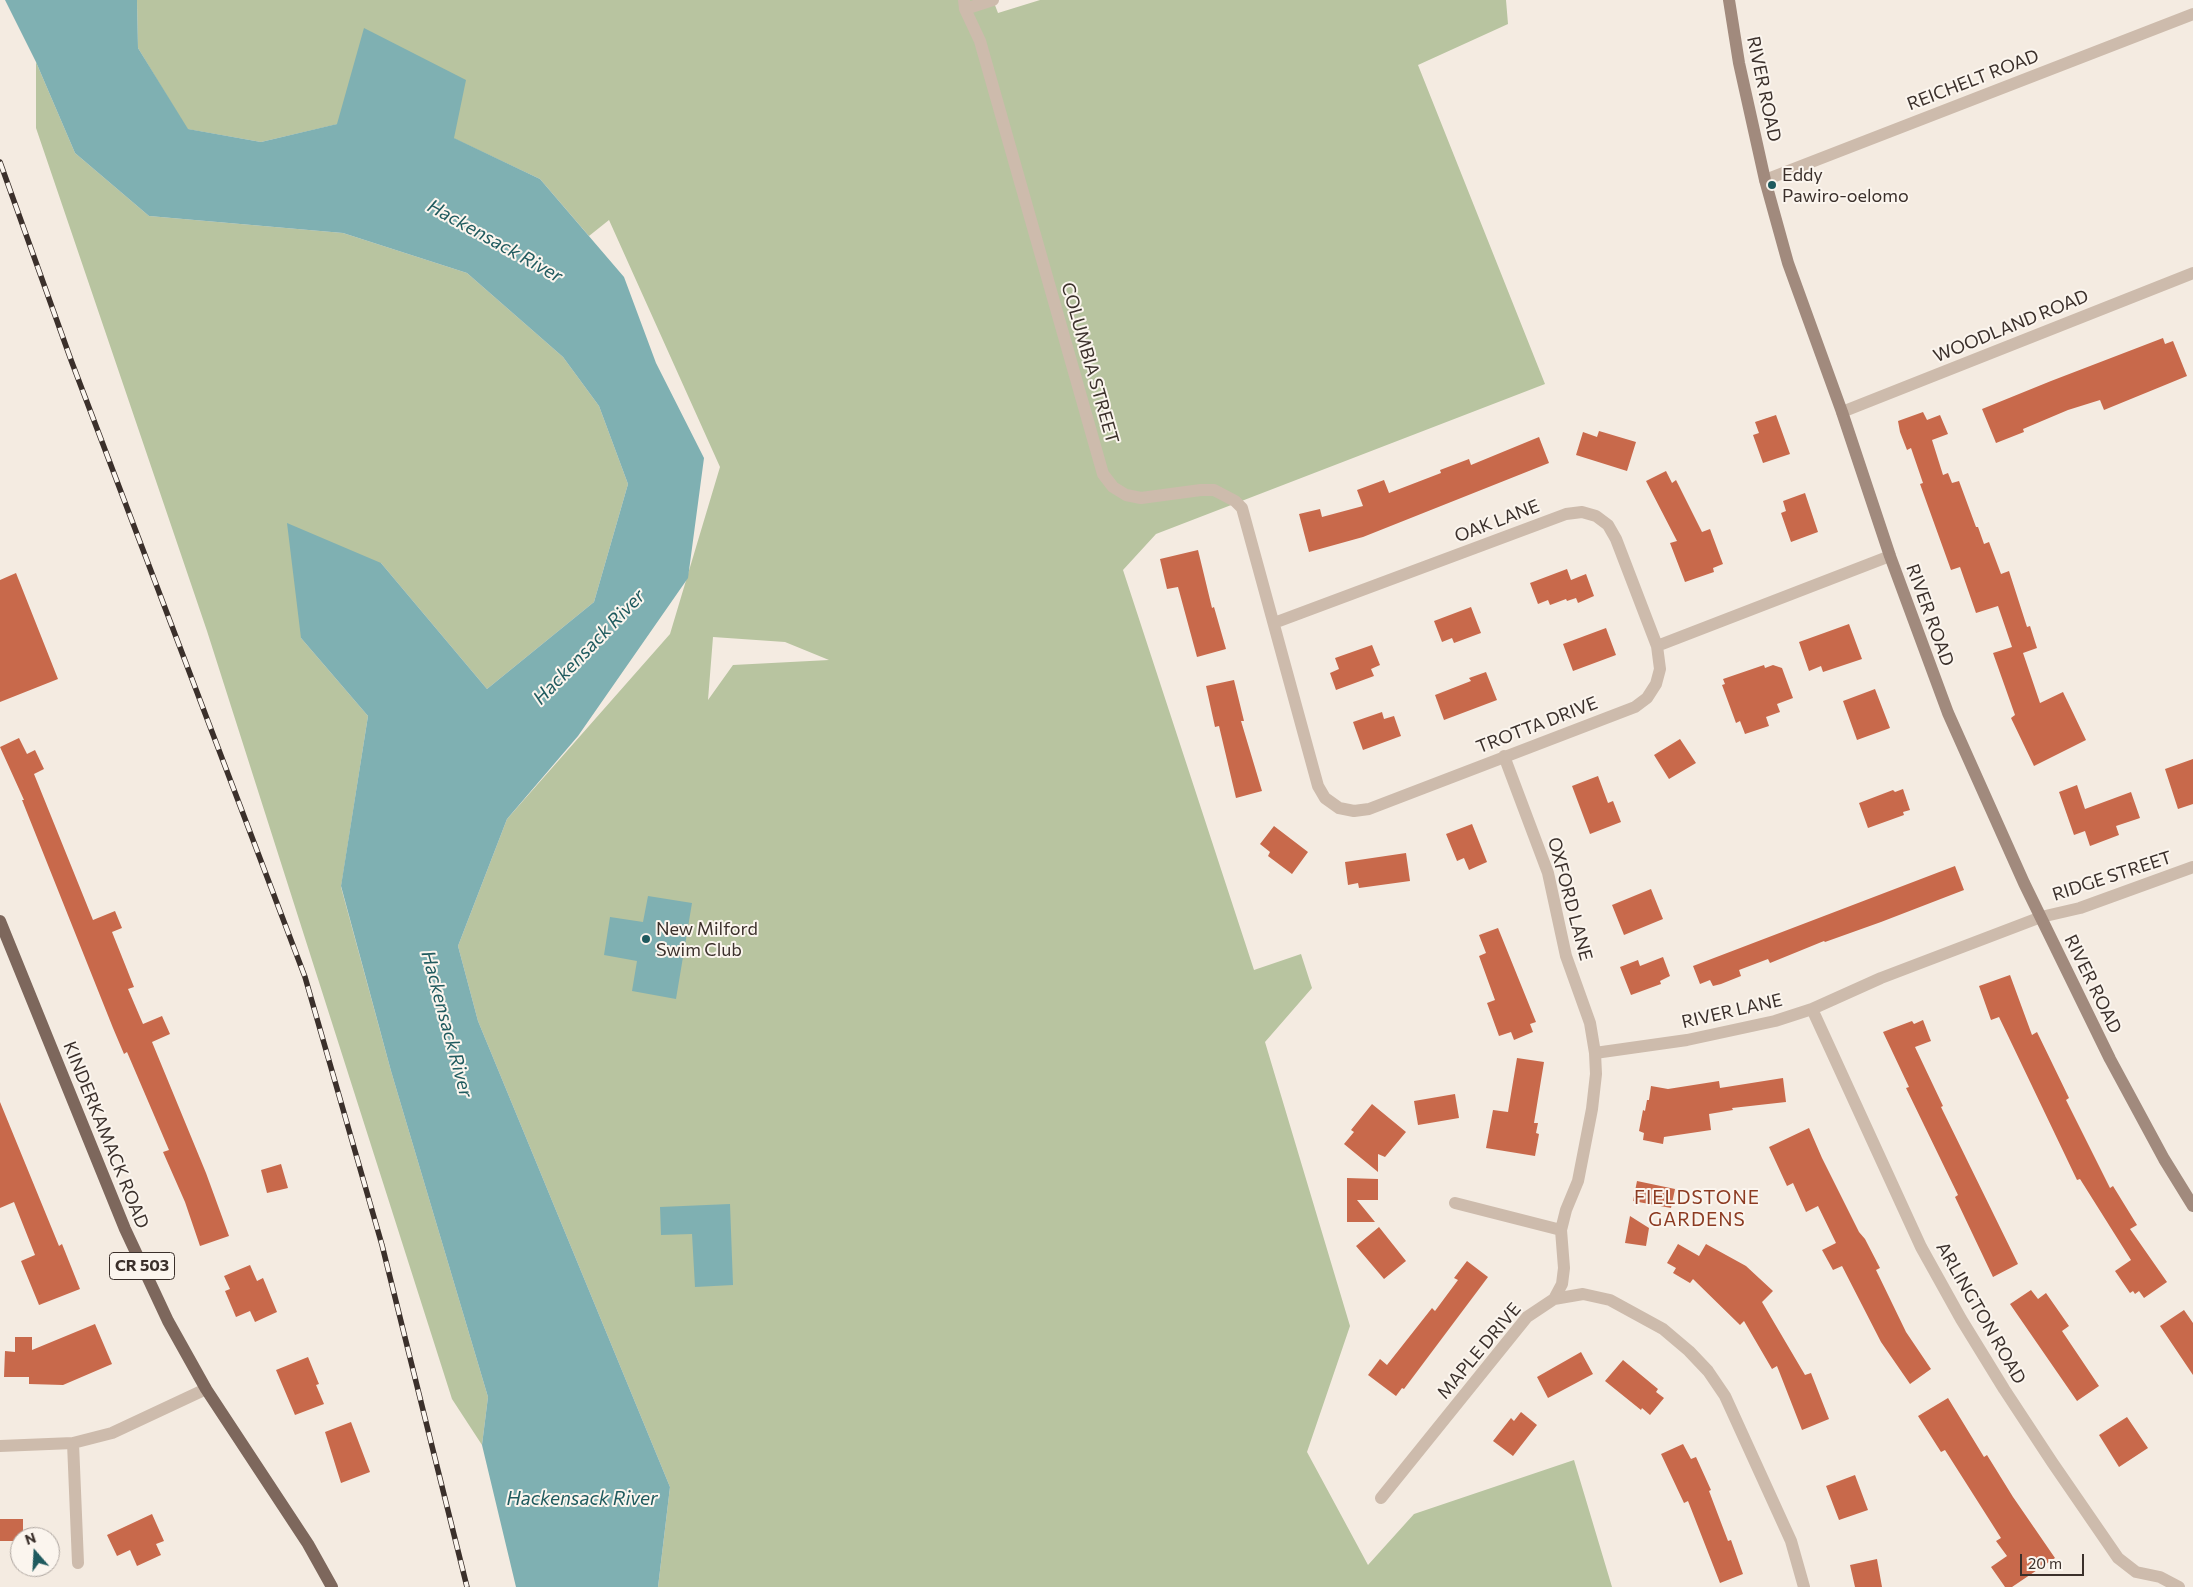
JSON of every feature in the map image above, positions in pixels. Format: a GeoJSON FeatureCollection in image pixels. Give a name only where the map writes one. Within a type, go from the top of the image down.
{"type":"FeatureCollection","features":[{"type":"Feature","properties":{"kind":"main road","name":"RIVER ROAD"},"geometry":{"type":"LineString","coordinates":[[1729,0],[1740,63],[1765,180],[1788,263],[1842,412],[1890,556],[1951,721],[2041,916],[2145,1125],[2193,1206]]}},
{"type":"Feature","properties":{"kind":"main road","name":"KINDERKAMACK ROAD"},"geometry":{"type":"LineString","coordinates":[[0,922],[125,1229],[168,1321],[206,1389],[308,1544],[332,1587]]}},
{"type":"Feature","properties":{"kind":"street"},"geometry":{"type":"LineString","coordinates":[[964,4],[993,0]]}},
{"type":"Feature","properties":{"kind":"street","name":"COLUMBIA STREET"},"geometry":{"type":"LineString","coordinates":[[964,4],[980,41],[1103,474],[1113,487],[1126,495],[1140,498],[1214,490],[1235,501],[1242,508],[1246,518],[1274,623]]}},
{"type":"Feature","properties":{"kind":"street","name":"REICHELT ROAD"},"geometry":{"type":"LineString","coordinates":[[1765,180],[2193,14]]}},
{"type":"Feature","properties":{"kind":"street","name":"WOODLAND ROAD"},"geometry":{"type":"LineString","coordinates":[[1842,412],[2193,273]]}},
{"type":"Feature","properties":{"kind":"street","name":"OAK LANE"},"geometry":{"type":"LineString","coordinates":[[1274,623],[1566,514],[1582,512],[1596,516],[1608,525],[1612,532],[1657,646]]}},
{"type":"Feature","properties":{"kind":"street"},"geometry":{"type":"LineString","coordinates":[[1657,646],[1890,556]]}},
{"type":"Feature","properties":{"kind":"street","name":"TROTTA DRIVE"},"geometry":{"type":"LineString","coordinates":[[1274,623],[1318,786],[1325,798],[1339,808],[1354,811],[1369,809],[1636,707],[1648,698],[1656,684],[1660,669],[1657,646]]}},
{"type":"Feature","properties":{"kind":"street","name":"OXFORD LANE"},"geometry":{"type":"LineString","coordinates":[[1504,756],[1550,880],[1566,956],[1590,1023],[1595,1052]]}},
{"type":"Feature","properties":{"kind":"street","name":"RIDGE STREET"},"geometry":{"type":"LineString","coordinates":[[2041,916],[2080,908],[2193,867]]}},
{"type":"Feature","properties":{"kind":"street","name":"RIVER LANE"},"geometry":{"type":"LineString","coordinates":[[1595,1052],[1687,1040],[1736,1031],[1812,1009],[1881,978],[2041,916]]}},
{"type":"Feature","properties":{"kind":"street","name":"ARLINGTON ROAD"},"geometry":{"type":"LineString","coordinates":[[1812,1009],[1922,1247],[1961,1319],[2004,1389],[2118,1558],[2136,1572],[2160,1577],[2179,1587]]}},
{"type":"Feature","properties":{"kind":"street"},"geometry":{"type":"LineString","coordinates":[[1554,1299],[1562,1284],[1564,1268],[1560,1230],[1578,1181],[1596,1074],[1595,1052]]}},
{"type":"Feature","properties":{"kind":"street"},"geometry":{"type":"LineString","coordinates":[[1455,1203],[1560,1230]]}},
{"type":"Feature","properties":{"kind":"street","name":"MAPLE DRIVE"},"geometry":{"type":"LineString","coordinates":[[1381,1498],[1527,1317],[1554,1299],[1582,1294],[1610,1300],[1663,1329],[1690,1351],[1708,1371],[1725,1396],[1791,1541],[1804,1587]]}},
{"type":"Feature","properties":{"kind":"street"},"geometry":{"type":"LineString","coordinates":[[0,1446],[73,1443],[112,1433],[206,1389]]}},
{"type":"Feature","properties":{"kind":"street"},"geometry":{"type":"LineString","coordinates":[[73,1443],[78,1563]]}},
{"type":"Feature","properties":{"kind":"green space"},"geometry":{"type":"Polygon","coordinates":[[[137,0],[993,0],[998,13],[1040,0],[1506,0],[1508,24],[1418,65],[1545,384],[1156,534],[1123,570],[1254,970],[1301,954],[1312,988],[1265,1042],[1350,1326],[1307,1452],[1368,1565],[1414,1514],[1574,1460],[1612,1587],[658,1587],[670,1487],[478,1021],[458,946],[507,819],[670,634],[720,467],[609,220],[589,236],[540,179],[453,138],[338,124],[261,142],[187,129],[138,48],[137,0]],[[713,637],[708,700],[733,665],[829,660],[785,642],[713,637]]]}},
{"type":"Feature","properties":{"kind":"green space"},"geometry":{"type":"Polygon","coordinates":[[[36,62],[75,153],[149,216],[343,233],[467,273],[563,357],[599,406],[628,484],[594,602],[487,689],[381,563],[301,638],[368,716],[341,887],[391,1071],[488,1397],[482,1445],[452,1399],[207,631],[36,128],[36,62]]]}},
{"type":"Feature","properties":{"kind":"water","name":"Hackensack River"},"geometry":{"type":"Polygon","coordinates":[[[5,0],[137,0],[138,48],[188,129],[261,142],[337,124],[364,28],[466,80],[454,138],[540,179],[624,277],[656,363],[704,458],[688,578],[578,736],[507,819],[458,946],[478,1021],[670,1487],[658,1587],[516,1587],[482,1445],[488,1397],[391,1071],[341,886],[368,716],[301,638],[287,523],[381,563],[487,689],[594,602],[628,484],[599,406],[563,357],[467,273],[343,233],[149,216],[75,153],[36,62],[5,0]]]}},
{"type":"Feature","properties":{"kind":"water","name":"New Milford Swim Club"},"geometry":{"type":"Polygon","coordinates":[[[648,896],[692,903],[676,999],[632,991],[637,961],[604,955],[610,917],[643,922],[648,896]]]}},
{"type":"Feature","properties":{"kind":"water"},"geometry":{"type":"Polygon","coordinates":[[[730,1204],[733,1285],[695,1287],[692,1234],[661,1235],[660,1207],[730,1204]]]}},
{"type":"Feature","properties":{"kind":"building"},"geometry":{"type":"Polygon","coordinates":[[[2163,338],[2165,344],[2173,341],[2187,376],[2104,410],[2100,400],[2068,410],[2023,429],[2024,432],[1996,443],[1982,409],[2163,338]]]}},
{"type":"Feature","properties":{"kind":"building"},"geometry":{"type":"Polygon","coordinates":[[[1923,412],[1927,420],[1940,415],[1948,434],[1932,440],[1943,475],[1948,473],[1952,483],[1959,481],[1984,544],[1989,542],[2001,574],[2009,571],[2027,627],[2030,626],[2037,648],[2023,653],[2040,703],[2063,692],[2086,740],[2034,766],[2011,718],[2015,715],[1993,653],[2012,647],[1998,606],[1976,613],[1960,567],[1951,570],[1920,484],[1923,483],[1911,448],[1907,450],[1900,432],[1898,421],[1923,412]]]}},
{"type":"Feature","properties":{"kind":"building"},"geometry":{"type":"Polygon","coordinates":[[[1776,415],[1790,454],[1763,463],[1753,435],[1759,433],[1755,422],[1776,415]]]}},
{"type":"Feature","properties":{"kind":"building"},"geometry":{"type":"Polygon","coordinates":[[[1599,431],[1636,442],[1627,471],[1576,455],[1583,432],[1597,437],[1599,431]]]}},
{"type":"Feature","properties":{"kind":"building"},"geometry":{"type":"Polygon","coordinates":[[[1539,437],[1549,463],[1363,537],[1309,552],[1299,514],[1320,509],[1322,517],[1363,506],[1357,490],[1384,480],[1389,493],[1441,473],[1440,470],[1469,459],[1471,465],[1539,437]]]}},
{"type":"Feature","properties":{"kind":"building"},"geometry":{"type":"Polygon","coordinates":[[[1666,471],[1672,483],[1676,480],[1702,532],[1710,529],[1723,564],[1713,568],[1714,572],[1685,582],[1670,543],[1677,541],[1646,481],[1666,471]]]}},
{"type":"Feature","properties":{"kind":"building"},"geometry":{"type":"Polygon","coordinates":[[[1805,493],[1818,532],[1791,542],[1781,513],[1786,511],[1783,501],[1805,493]]]}},
{"type":"Feature","properties":{"kind":"building"},"geometry":{"type":"Polygon","coordinates":[[[1198,550],[1212,608],[1214,607],[1226,649],[1197,657],[1178,587],[1167,589],[1160,559],[1198,550]]]}},
{"type":"Feature","properties":{"kind":"building"},"geometry":{"type":"Polygon","coordinates":[[[1567,569],[1571,580],[1586,574],[1594,596],[1578,603],[1576,598],[1567,601],[1566,599],[1550,605],[1548,600],[1538,604],[1530,583],[1567,569]]]}},
{"type":"Feature","properties":{"kind":"building"},"geometry":{"type":"Polygon","coordinates":[[[16,573],[58,679],[0,702],[0,580],[16,573]]]}},
{"type":"Feature","properties":{"kind":"building"},"geometry":{"type":"Polygon","coordinates":[[[1471,607],[1481,633],[1454,643],[1452,638],[1442,642],[1434,621],[1471,607]]]}},
{"type":"Feature","properties":{"kind":"building"},"geometry":{"type":"Polygon","coordinates":[[[1849,624],[1862,659],[1823,672],[1821,666],[1809,671],[1799,642],[1849,624]]]}},
{"type":"Feature","properties":{"kind":"building"},"geometry":{"type":"Polygon","coordinates":[[[1606,628],[1616,655],[1573,671],[1563,644],[1606,628]]]}},
{"type":"Feature","properties":{"kind":"building"},"geometry":{"type":"Polygon","coordinates":[[[1372,645],[1380,665],[1371,669],[1374,676],[1336,690],[1330,673],[1339,669],[1335,658],[1372,645]]]}},
{"type":"Feature","properties":{"kind":"building"},"geometry":{"type":"Polygon","coordinates":[[[1764,665],[1765,668],[1773,665],[1782,668],[1793,698],[1777,704],[1780,712],[1766,717],[1769,726],[1745,734],[1740,721],[1736,723],[1722,685],[1725,684],[1723,679],[1764,665]]]}},
{"type":"Feature","properties":{"kind":"building"},"geometry":{"type":"Polygon","coordinates":[[[1486,672],[1497,700],[1444,720],[1435,695],[1471,681],[1469,678],[1486,672]]]}},
{"type":"Feature","properties":{"kind":"building"},"geometry":{"type":"Polygon","coordinates":[[[1234,680],[1244,721],[1241,721],[1262,791],[1236,798],[1219,726],[1215,727],[1206,686],[1234,680]]]}},
{"type":"Feature","properties":{"kind":"building"},"geometry":{"type":"Polygon","coordinates":[[[1875,689],[1890,728],[1857,740],[1843,701],[1875,689]]]}},
{"type":"Feature","properties":{"kind":"building"},"geometry":{"type":"Polygon","coordinates":[[[1382,712],[1384,719],[1394,716],[1401,736],[1363,750],[1353,722],[1382,712]]]}},
{"type":"Feature","properties":{"kind":"building"},"geometry":{"type":"Polygon","coordinates":[[[19,738],[27,754],[35,750],[44,769],[34,774],[93,920],[115,911],[122,928],[112,932],[134,987],[128,989],[143,1024],[162,1016],[170,1034],[152,1042],[206,1173],[229,1236],[200,1246],[185,1202],[163,1152],[169,1150],[127,1052],[124,1054],[113,1028],[22,800],[24,800],[0,747],[19,738]]]}},
{"type":"Feature","properties":{"kind":"building"},"geometry":{"type":"Polygon","coordinates":[[[1680,739],[1696,763],[1669,779],[1654,755],[1680,739]]]}},
{"type":"Feature","properties":{"kind":"building"},"geometry":{"type":"Polygon","coordinates":[[[2193,759],[2193,804],[2178,809],[2165,769],[2193,759]]]}},
{"type":"Feature","properties":{"kind":"building"},"geometry":{"type":"Polygon","coordinates":[[[1598,776],[1608,803],[1613,801],[1621,822],[1590,834],[1572,786],[1598,776]]]}},
{"type":"Feature","properties":{"kind":"building"},"geometry":{"type":"Polygon","coordinates":[[[2077,785],[2085,809],[2131,792],[2140,818],[2116,826],[2119,835],[2090,846],[2085,831],[2074,835],[2059,792],[2077,785]]]}},
{"type":"Feature","properties":{"kind":"building"},"geometry":{"type":"Polygon","coordinates":[[[1903,789],[1910,810],[1903,812],[1904,815],[1868,828],[1859,803],[1893,790],[1895,792],[1903,789]]]}},
{"type":"Feature","properties":{"kind":"building"},"geometry":{"type":"Polygon","coordinates":[[[1472,824],[1487,862],[1469,870],[1464,858],[1457,861],[1446,834],[1472,824]]]}},
{"type":"Feature","properties":{"kind":"building"},"geometry":{"type":"Polygon","coordinates":[[[1274,826],[1308,852],[1292,874],[1268,856],[1270,852],[1260,844],[1274,826]]]}},
{"type":"Feature","properties":{"kind":"building"},"geometry":{"type":"Polygon","coordinates":[[[1406,853],[1410,881],[1359,888],[1358,883],[1348,885],[1345,862],[1406,853]]]}},
{"type":"Feature","properties":{"kind":"building"},"geometry":{"type":"Polygon","coordinates":[[[1955,866],[1964,890],[1881,922],[1824,941],[1770,963],[1768,959],[1739,970],[1741,976],[1721,984],[1713,986],[1710,980],[1700,984],[1693,966],[1955,866]]]}},
{"type":"Feature","properties":{"kind":"building"},"geometry":{"type":"Polygon","coordinates":[[[1651,889],[1663,919],[1624,935],[1612,905],[1651,889]]]}},
{"type":"Feature","properties":{"kind":"building"},"geometry":{"type":"Polygon","coordinates":[[[1498,928],[1536,1022],[1530,1024],[1533,1032],[1514,1040],[1511,1032],[1499,1036],[1487,1003],[1495,1000],[1479,956],[1486,953],[1479,935],[1498,928]]]}},
{"type":"Feature","properties":{"kind":"building"},"geometry":{"type":"Polygon","coordinates":[[[1663,957],[1670,976],[1660,981],[1661,984],[1631,995],[1620,967],[1638,960],[1640,966],[1663,957]]]}},
{"type":"Feature","properties":{"kind":"building"},"geometry":{"type":"Polygon","coordinates":[[[2010,975],[2032,1035],[2037,1032],[2069,1098],[2066,1100],[2110,1188],[2113,1186],[2137,1225],[2130,1229],[2167,1282],[2144,1298],[2139,1291],[2135,1294],[2133,1291],[2130,1293],[2115,1271],[2131,1260],[2080,1179],[2077,1180],[1999,1017],[1991,1020],[1979,986],[2010,975]]]}},
{"type":"Feature","properties":{"kind":"building"},"geometry":{"type":"Polygon","coordinates":[[[1923,1020],[1931,1041],[1915,1047],[1943,1106],[1941,1107],[2018,1264],[1993,1277],[1955,1197],[1958,1195],[1906,1088],[1909,1087],[1883,1032],[1912,1021],[1914,1024],[1923,1020]]]}},
{"type":"Feature","properties":{"kind":"building"},"geometry":{"type":"Polygon","coordinates":[[[1517,1058],[1544,1062],[1534,1123],[1538,1123],[1536,1133],[1539,1134],[1535,1156],[1486,1148],[1493,1110],[1508,1112],[1517,1058]]]}},
{"type":"Feature","properties":{"kind":"building"},"geometry":{"type":"Polygon","coordinates":[[[1783,1078],[1786,1102],[1732,1108],[1733,1110],[1709,1114],[1711,1130],[1664,1137],[1663,1144],[1643,1140],[1644,1133],[1639,1131],[1643,1110],[1645,1111],[1647,1100],[1649,1100],[1651,1086],[1668,1089],[1719,1081],[1720,1088],[1783,1078]]]}},
{"type":"Feature","properties":{"kind":"building"},"geometry":{"type":"Polygon","coordinates":[[[1455,1094],[1459,1118],[1418,1125],[1414,1101],[1455,1094]]]}},
{"type":"Feature","properties":{"kind":"building"},"geometry":{"type":"Polygon","coordinates":[[[0,1102],[59,1246],[62,1244],[80,1289],[39,1305],[21,1261],[35,1255],[14,1202],[0,1208],[0,1102]]]}},
{"type":"Feature","properties":{"kind":"building"},"geometry":{"type":"Polygon","coordinates":[[[1372,1104],[1406,1132],[1385,1157],[1378,1154],[1378,1172],[1344,1144],[1354,1132],[1351,1130],[1372,1104]]]}},
{"type":"Feature","properties":{"kind":"building"},"geometry":{"type":"Polygon","coordinates":[[[1809,1128],[1859,1232],[1865,1239],[1880,1268],[1876,1270],[1906,1332],[1931,1369],[1910,1384],[1881,1342],[1842,1266],[1833,1270],[1822,1250],[1836,1243],[1818,1206],[1806,1212],[1793,1183],[1787,1186],[1769,1147],[1809,1128]]]}},
{"type":"Feature","properties":{"kind":"building"},"geometry":{"type":"Polygon","coordinates":[[[281,1164],[288,1188],[267,1193],[261,1170],[281,1164]]]}},
{"type":"Feature","properties":{"kind":"building"},"geometry":{"type":"Polygon","coordinates":[[[1347,1178],[1378,1179],[1378,1200],[1357,1200],[1375,1222],[1347,1222],[1347,1178]]]}},
{"type":"Feature","properties":{"kind":"building"},"geometry":{"type":"Polygon","coordinates":[[[1637,1181],[1675,1189],[1671,1208],[1633,1201],[1637,1181]]]}},
{"type":"Feature","properties":{"kind":"building"},"geometry":{"type":"Polygon","coordinates":[[[1630,1216],[1649,1228],[1646,1246],[1625,1243],[1630,1216]]]}},
{"type":"Feature","properties":{"kind":"building"},"geometry":{"type":"Polygon","coordinates":[[[1379,1227],[1406,1261],[1384,1279],[1356,1246],[1379,1227]]]}},
{"type":"Feature","properties":{"kind":"building"},"geometry":{"type":"Polygon","coordinates":[[[1678,1244],[1699,1256],[1706,1244],[1746,1266],[1773,1291],[1762,1302],[1805,1375],[1811,1373],[1829,1419],[1802,1430],[1777,1366],[1772,1369],[1744,1321],[1740,1325],[1693,1279],[1690,1283],[1673,1273],[1676,1268],[1667,1263],[1678,1244]]]}},
{"type":"Feature","properties":{"kind":"building"},"geometry":{"type":"Polygon","coordinates":[[[1467,1261],[1488,1277],[1404,1389],[1402,1388],[1396,1396],[1368,1375],[1380,1359],[1387,1365],[1432,1308],[1435,1311],[1458,1280],[1454,1278],[1467,1261]]]}},
{"type":"Feature","properties":{"kind":"building"},"geometry":{"type":"Polygon","coordinates":[[[250,1265],[257,1281],[263,1278],[277,1312],[255,1322],[250,1311],[236,1317],[225,1291],[230,1289],[224,1276],[250,1265]]]}},
{"type":"Feature","properties":{"kind":"building"},"geometry":{"type":"Polygon","coordinates":[[[2031,1290],[2038,1299],[2046,1293],[2069,1326],[2062,1331],[2099,1386],[2077,1401],[2010,1304],[2031,1290]]]}},
{"type":"Feature","properties":{"kind":"building"},"geometry":{"type":"Polygon","coordinates":[[[2184,1310],[2193,1323],[2193,1375],[2160,1326],[2184,1310]]]}},
{"type":"Feature","properties":{"kind":"building"},"geometry":{"type":"Polygon","coordinates":[[[95,1324],[112,1364],[63,1385],[29,1384],[29,1377],[4,1377],[5,1351],[15,1352],[15,1337],[32,1337],[32,1350],[95,1324]]]}},
{"type":"Feature","properties":{"kind":"building"},"geometry":{"type":"Polygon","coordinates":[[[1581,1352],[1593,1374],[1548,1398],[1537,1377],[1581,1352]]]}},
{"type":"Feature","properties":{"kind":"building"},"geometry":{"type":"Polygon","coordinates":[[[308,1357],[319,1384],[316,1385],[324,1404],[295,1415],[276,1370],[308,1357]]]}},
{"type":"Feature","properties":{"kind":"building"},"geometry":{"type":"Polygon","coordinates":[[[1623,1360],[1658,1389],[1656,1392],[1664,1398],[1650,1415],[1605,1381],[1623,1360]]]}},
{"type":"Feature","properties":{"kind":"building"},"geometry":{"type":"Polygon","coordinates":[[[1948,1398],[1984,1457],[1987,1455],[2055,1558],[2012,1587],[2005,1587],[1991,1567],[2007,1556],[1996,1541],[2001,1538],[1945,1450],[1941,1452],[1918,1416],[1948,1398]]]}},
{"type":"Feature","properties":{"kind":"building"},"geometry":{"type":"Polygon","coordinates":[[[1521,1412],[1537,1425],[1513,1456],[1493,1441],[1511,1418],[1514,1421],[1521,1412]]]}},
{"type":"Feature","properties":{"kind":"building"},"geometry":{"type":"Polygon","coordinates":[[[2127,1417],[2148,1448],[2119,1467],[2099,1435],[2127,1417]]]}},
{"type":"Feature","properties":{"kind":"building"},"geometry":{"type":"Polygon","coordinates":[[[351,1422],[370,1472],[341,1483],[325,1432],[351,1422]]]}},
{"type":"Feature","properties":{"kind":"building"},"geometry":{"type":"Polygon","coordinates":[[[1683,1444],[1691,1459],[1696,1457],[1711,1490],[1709,1491],[1728,1541],[1731,1540],[1743,1574],[1720,1583],[1688,1501],[1684,1503],[1661,1454],[1683,1444]]]}},
{"type":"Feature","properties":{"kind":"building"},"geometry":{"type":"Polygon","coordinates":[[[1855,1475],[1868,1510],[1839,1520],[1826,1486],[1855,1475]]]}},
{"type":"Feature","properties":{"kind":"building"},"geometry":{"type":"Polygon","coordinates":[[[152,1514],[164,1541],[156,1544],[161,1555],[137,1566],[130,1550],[117,1556],[107,1535],[152,1514]]]}},
{"type":"Feature","properties":{"kind":"building"},"geometry":{"type":"Polygon","coordinates":[[[0,1519],[23,1519],[23,1527],[10,1527],[10,1541],[0,1541],[0,1519]]]}},
{"type":"Feature","properties":{"kind":"building"},"geometry":{"type":"Polygon","coordinates":[[[1877,1559],[1882,1587],[1855,1587],[1850,1565],[1877,1559]]]}},
{"type":"Feature","properties":{"kind":"railway"},"geometry":{"type":"LineString","coordinates":[[0,162],[71,360],[305,977],[382,1245],[467,1587]]}},
{"type":"Feature","properties":{"kind":"place","name":"Eddy Pawiro-oelomo"},"geometry":{"type":"Point","coordinates":[1772,185]}},
{"type":"Feature","properties":{"kind":"place","name":"New Milford Swim Club"},"geometry":{"type":"Point","coordinates":[646,939]}},
{"type":"Feature","properties":{"kind":"district","name":"FIELDSTONE GARDENS"},"geometry":{"type":"Point","coordinates":[1697,1209]}}]}
